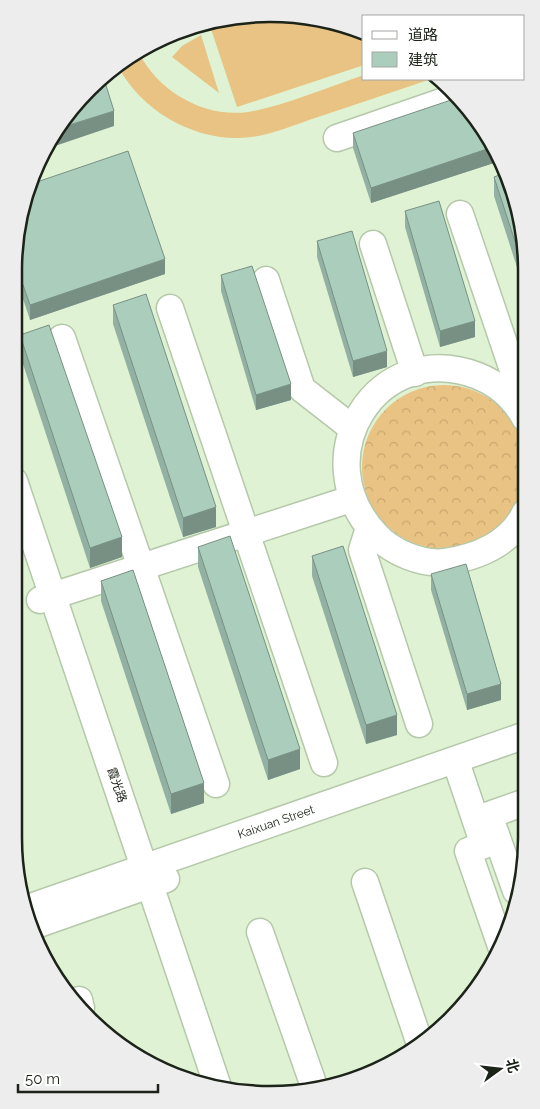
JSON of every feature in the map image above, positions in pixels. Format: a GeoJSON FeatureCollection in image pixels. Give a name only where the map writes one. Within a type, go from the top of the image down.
{"type":"FeatureCollection","features":[{"type":"Feature","properties":{"kind":"street"},"geometry":{"type":"LineString","coordinates":[[337,138],[449,99]]}},
{"type":"Feature","properties":{"kind":"street"},"geometry":{"type":"LineString","coordinates":[[460,214],[515,376],[518,394]]}},
{"type":"Feature","properties":{"kind":"street"},"geometry":{"type":"LineString","coordinates":[[373,244],[414,373]]}},
{"type":"Feature","properties":{"kind":"street"},"geometry":{"type":"LineString","coordinates":[[266,280],[302,389],[352,428]]}},
{"type":"Feature","properties":{"kind":"street"},"geometry":{"type":"LineString","coordinates":[[170,308],[324,763]]}},
{"type":"Feature","properties":{"kind":"street"},"geometry":{"type":"LineString","coordinates":[[62,338],[216,784]]}},
{"type":"Feature","properties":{"kind":"street"},"geometry":{"type":"LineString","coordinates":[[518,408],[492,382],[461,370],[428,369],[414,373],[396,379],[370,400],[352,428],[345,460],[352,499],[363,521],[384,543],[411,558],[442,562],[472,558],[500,543],[518,525]]}},
{"type":"Feature","properties":{"kind":"street"},"geometry":{"type":"LineString","coordinates":[[46,598],[352,499]]}},
{"type":"Feature","properties":{"kind":"street","name":"霞光路"},"geometry":{"type":"LineString","coordinates":[[22,510],[46,598],[141,878],[215,1080]]}},
{"type":"Feature","properties":{"kind":"street"},"geometry":{"type":"LineString","coordinates":[[369,528],[362,550],[420,724]]}},
{"type":"Feature","properties":{"kind":"street","name":"霞光路"},"geometry":{"type":"LineString","coordinates":[[22,540],[46,598]]}},
{"type":"Feature","properties":{"kind":"street","name":"Kaixuan Street"},"geometry":{"type":"LineString","coordinates":[[38,924],[141,878],[518,738]]}},
{"type":"Feature","properties":{"kind":"street","name":"Kaixuan Street"},"geometry":{"type":"LineString","coordinates":[[32,907],[141,878],[518,747]]}},
{"type":"Feature","properties":{"kind":"street"},"geometry":{"type":"LineString","coordinates":[[458,768],[484,845],[468,851],[498,937]]}},
{"type":"Feature","properties":{"kind":"street"},"geometry":{"type":"LineString","coordinates":[[513,884],[489,814],[518,805]]}},
{"type":"Feature","properties":{"kind":"street","name":"霞光路"},"geometry":{"type":"LineString","coordinates":[[141,878],[201,1076]]}},
{"type":"Feature","properties":{"kind":"street"},"geometry":{"type":"LineString","coordinates":[[365,882],[418,1037]]}},
{"type":"Feature","properties":{"kind":"street"},"geometry":{"type":"LineString","coordinates":[[260,932],[312,1083]]}},
{"type":"Feature","properties":{"kind":"green space"},"geometry":{"type":"Polygon","coordinates":[[[254,23],[286,23],[318,27],[362,40],[362,66],[237,107],[211,30],[254,23]]]}},
{"type":"Feature","properties":{"kind":"green space"},"geometry":{"type":"Polygon","coordinates":[[[201,35],[219,93],[172,57],[182,46],[201,35]]]}},
{"type":"Feature","properties":{"kind":"green space"},"geometry":{"type":"Polygon","coordinates":[[[142,58],[159,80],[185,100],[215,111],[232,113],[248,112],[276,105],[362,76],[362,80],[428,80],[268,134],[238,138],[203,133],[170,119],[140,97],[122,72],[142,58]]]}},
{"type":"Feature","properties":{"kind":"green space"},"geometry":{"type":"Polygon","coordinates":[[[428,386],[460,386],[490,399],[502,409],[518,432],[518,502],[502,525],[490,535],[460,548],[428,548],[398,535],[376,513],[363,483],[363,451],[376,421],[398,399],[428,386]]]}},
{"type":"Feature","properties":{"kind":"building"},"geometry":{"type":"Polygon","coordinates":[[[106,85],[114,111],[69,125],[106,85]]]}},
{"type":"Feature","properties":{"kind":"building"},"geometry":{"type":"Polygon","coordinates":[[[450,100],[476,132],[486,149],[371,188],[353,133],[450,100]]]}},
{"type":"Feature","properties":{"kind":"building"},"geometry":{"type":"Polygon","coordinates":[[[128,151],[165,259],[30,305],[22,282],[23,254],[27,222],[39,181],[128,151]]]}},
{"type":"Feature","properties":{"kind":"building"},"geometry":{"type":"Polygon","coordinates":[[[499,175],[504,190],[513,222],[516,244],[494,177],[499,175]]]}},
{"type":"Feature","properties":{"kind":"building"},"geometry":{"type":"Polygon","coordinates":[[[439,201],[475,321],[440,331],[405,211],[439,201]]]}},
{"type":"Feature","properties":{"kind":"building"},"geometry":{"type":"Polygon","coordinates":[[[352,231],[387,351],[353,361],[317,241],[352,231]]]}},
{"type":"Feature","properties":{"kind":"building"},"geometry":{"type":"Polygon","coordinates":[[[252,266],[291,384],[256,395],[221,275],[252,266]]]}},
{"type":"Feature","properties":{"kind":"building"},"geometry":{"type":"Polygon","coordinates":[[[146,294],[216,507],[183,518],[113,305],[146,294]]]}},
{"type":"Feature","properties":{"kind":"building"},"geometry":{"type":"Polygon","coordinates":[[[49,325],[122,537],[90,548],[22,341],[22,334],[49,325]]]}},
{"type":"Feature","properties":{"kind":"building"},"geometry":{"type":"Polygon","coordinates":[[[230,536],[300,749],[268,760],[198,547],[230,536]]]}},
{"type":"Feature","properties":{"kind":"building"},"geometry":{"type":"Polygon","coordinates":[[[343,546],[397,715],[366,725],[312,556],[343,546]]]}},
{"type":"Feature","properties":{"kind":"building"},"geometry":{"type":"Polygon","coordinates":[[[466,564],[501,684],[467,694],[431,574],[466,564]]]}},
{"type":"Feature","properties":{"kind":"building"},"geometry":{"type":"Polygon","coordinates":[[[133,570],[204,783],[171,794],[101,581],[133,570]]]}}]}
